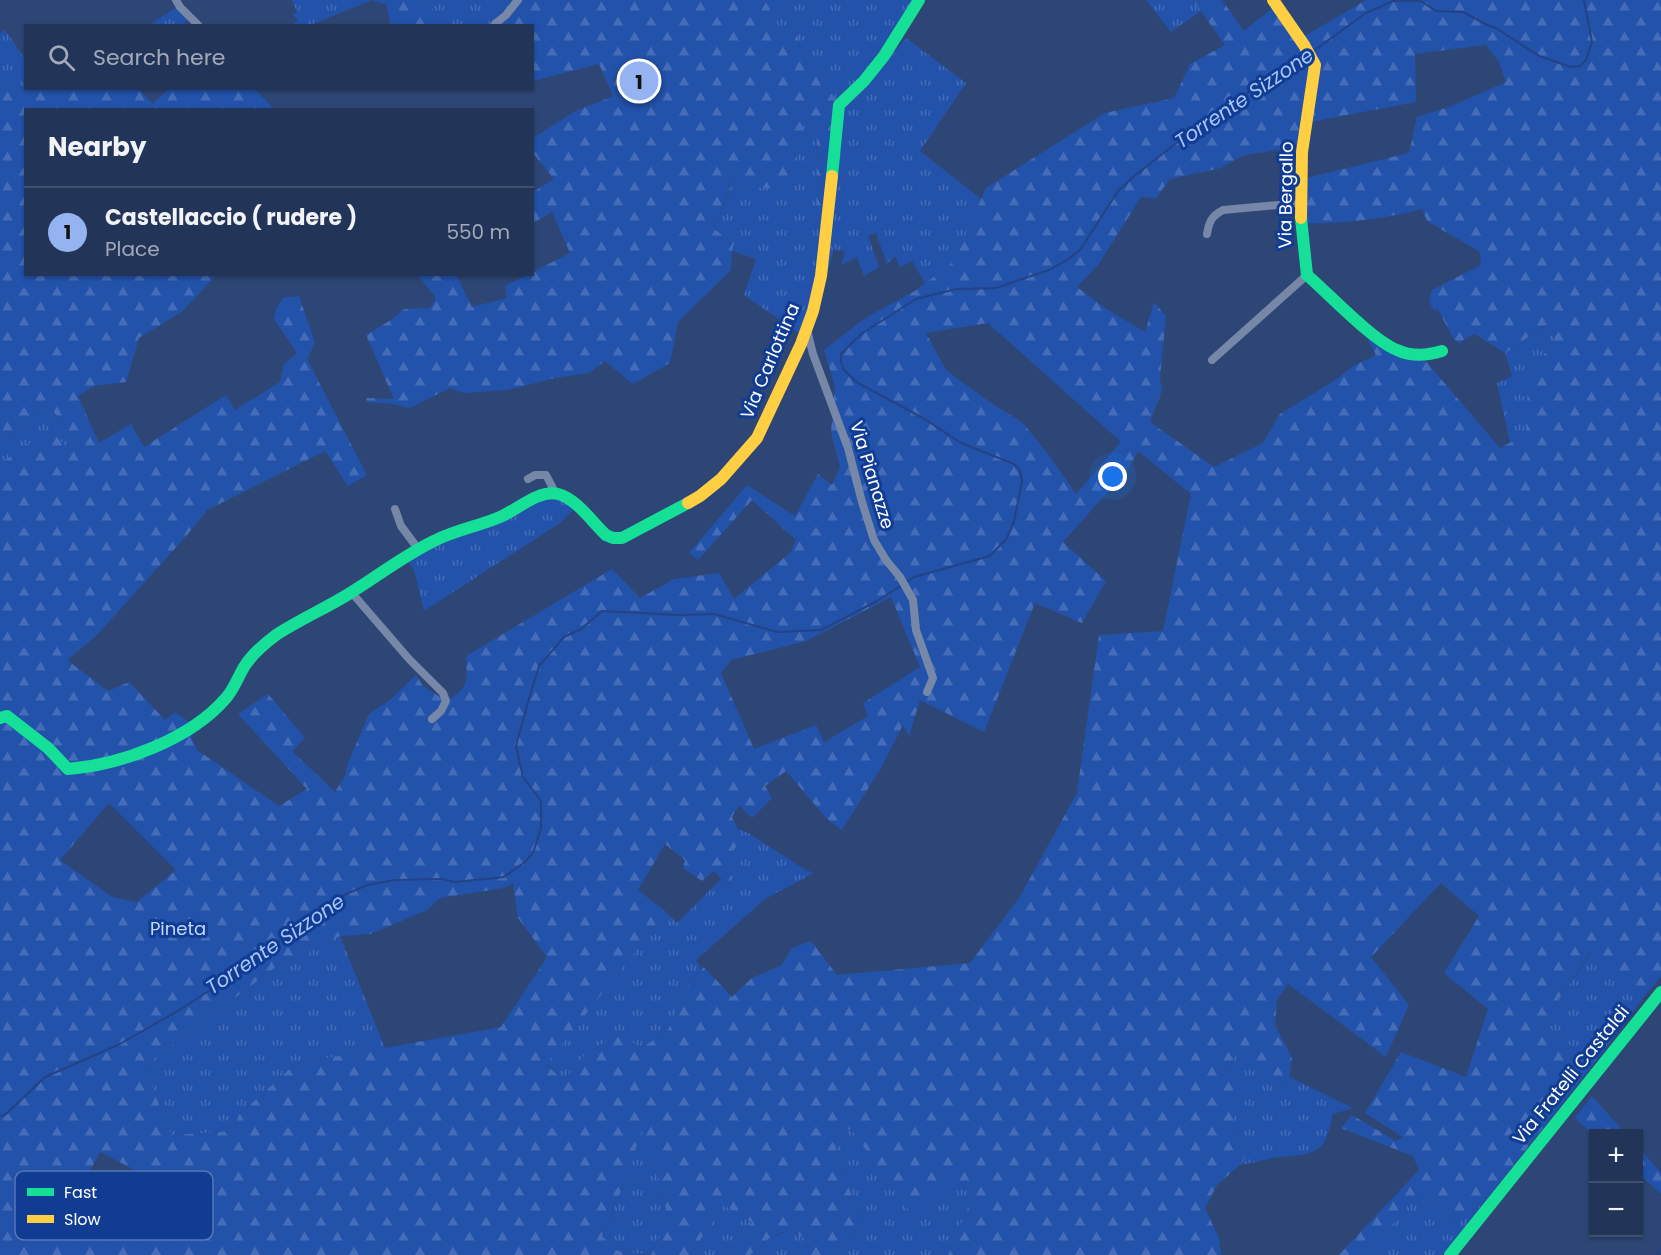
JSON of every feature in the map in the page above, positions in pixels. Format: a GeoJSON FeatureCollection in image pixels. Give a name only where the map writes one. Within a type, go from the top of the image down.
{"type":"FeatureCollection","features":[{"type":"Feature","properties":{"kind":"street"},"geometry":{"type":"LineString","coordinates":[[176,0],[197,24]]}},
{"type":"Feature","properties":{"kind":"street"},"geometry":{"type":"LineString","coordinates":[[495,24],[518,0]]}},
{"type":"Feature","properties":{"kind":"street","name":"Via Carlottina"},"geometry":{"type":"LineString","coordinates":[[556,494],[582,512],[606,535],[622,538],[707,490],[722,479],[757,438],[807,330],[813,311],[821,276],[839,105],[864,83],[896,42],[920,0]]}},
{"type":"Feature","properties":{"kind":"street","name":"Via Bergallo"},"geometry":{"type":"LineString","coordinates":[[1273,0],[1304,45],[1315,68],[1302,152],[1303,257],[1307,275]]}},
{"type":"Feature","properties":{"kind":"street"},"geometry":{"type":"LineString","coordinates":[[1207,234],[1213,216],[1223,210],[1301,203]]}},
{"type":"Feature","properties":{"kind":"street"},"geometry":{"type":"LineString","coordinates":[[1212,360],[1307,275],[1370,332],[1395,351],[1427,356],[1442,351]]}},
{"type":"Feature","properties":{"kind":"street","name":"Via Pianazze"},"geometry":{"type":"LineString","coordinates":[[807,330],[813,354],[848,448],[874,540],[913,600],[916,630],[933,678],[927,692]]}},
{"type":"Feature","properties":{"kind":"street"},"geometry":{"type":"LineString","coordinates":[[0,718],[7,716],[48,748],[68,769],[85,770],[155,747],[187,730],[212,712],[234,689],[249,660],[280,633],[351,593],[437,539],[501,517],[541,496],[556,494],[546,475],[535,475],[528,478]]}},
{"type":"Feature","properties":{"kind":"street"},"geometry":{"type":"LineString","coordinates":[[395,509],[401,526],[419,550]]}},
{"type":"Feature","properties":{"kind":"street"},"geometry":{"type":"LineString","coordinates":[[351,593],[443,693],[446,701],[441,711],[432,719]]}},
{"type":"Feature","properties":{"kind":"street","name":"Via Fratelli Castaldi"},"geometry":{"type":"LineString","coordinates":[[1450,1255],[1661,992]]}},
{"type":"Feature","properties":{"kind":"green space"},"geometry":{"type":"Polygon","coordinates":[[[292,0],[370,0],[312,24],[293,24],[298,21],[293,14],[297,12],[292,0]]]}},
{"type":"Feature","properties":{"kind":"green space"},"geometry":{"type":"Polygon","coordinates":[[[370,0],[429,0],[439,24],[391,24],[386,4],[370,0]]]}},
{"type":"Feature","properties":{"kind":"green space"},"geometry":{"type":"Polygon","coordinates":[[[429,0],[509,0],[512,18],[504,24],[439,24],[429,0]]]}},
{"type":"Feature","properties":{"kind":"green space"},"geometry":{"type":"Polygon","coordinates":[[[509,0],[765,0],[781,31],[795,25],[803,57],[838,102],[824,218],[816,216],[817,128],[804,119],[791,190],[752,187],[733,181],[714,229],[725,237],[732,230],[737,233],[732,251],[731,270],[678,322],[670,363],[633,384],[605,361],[589,373],[555,378],[507,390],[464,393],[450,388],[409,408],[394,404],[367,402],[366,398],[394,399],[366,335],[404,309],[430,308],[436,298],[419,276],[456,276],[472,307],[507,298],[505,286],[525,276],[534,276],[534,271],[570,253],[552,212],[534,222],[534,191],[554,179],[534,154],[534,137],[574,112],[613,96],[599,64],[534,81],[534,24],[504,24],[512,18],[509,0]]]}},
{"type":"Feature","properties":{"kind":"green space"},"geometry":{"type":"Polygon","coordinates":[[[765,0],[915,0],[864,74],[838,102],[803,57],[795,26],[781,31],[765,0]]]}},
{"type":"Feature","properties":{"kind":"green space"},"geometry":{"type":"Polygon","coordinates":[[[1146,0],[1193,0],[1201,11],[1171,32],[1146,0]]]}},
{"type":"Feature","properties":{"kind":"green space","name":"Pineta"},"geometry":{"type":"Polygon","coordinates":[[[1193,0],[1222,0],[1244,31],[1274,7],[1311,65],[1300,151],[1286,148],[1242,156],[1221,168],[1170,179],[1156,198],[1141,197],[1098,265],[1077,287],[1105,308],[1145,332],[1154,302],[1166,316],[1160,378],[1162,390],[1150,422],[1214,467],[1263,443],[1280,414],[1337,379],[1353,366],[1376,355],[1368,340],[1372,336],[1395,352],[1423,358],[1500,448],[1526,434],[1528,379],[1556,336],[1546,325],[1505,353],[1475,334],[1460,344],[1453,338],[1438,309],[1433,310],[1429,300],[1432,290],[1481,265],[1480,252],[1427,221],[1422,209],[1364,220],[1304,223],[1306,178],[1409,153],[1417,117],[1449,107],[1506,82],[1499,62],[1486,45],[1415,54],[1416,102],[1310,122],[1319,66],[1305,36],[1366,0],[1661,0],[1661,976],[1647,993],[1591,952],[1543,1022],[1592,1066],[1482,1205],[1451,1219],[1419,1192],[1366,1255],[1339,1255],[1419,1170],[1413,1156],[1341,1128],[1352,1115],[1396,1141],[1403,1137],[1365,1113],[1401,1052],[1466,1077],[1488,1009],[1444,973],[1479,916],[1441,883],[1371,957],[1409,1005],[1386,1057],[1288,984],[1277,1000],[1275,1025],[1292,1058],[1289,1077],[1278,1091],[1237,1053],[1226,1073],[1238,1081],[1241,1097],[1233,1114],[1235,1133],[1251,1150],[1241,1164],[1217,1185],[1205,1208],[1219,1238],[1221,1255],[948,1255],[973,1196],[954,1175],[949,1183],[913,1217],[852,1130],[831,1126],[840,1166],[862,1221],[840,1255],[801,1255],[808,1242],[800,1235],[785,1232],[770,1238],[750,1255],[725,1255],[752,1222],[724,1205],[690,1255],[651,1255],[668,1220],[657,1167],[642,1130],[624,1184],[602,1236],[615,1250],[646,1255],[0,1255],[0,464],[50,429],[72,453],[81,445],[52,410],[44,405],[29,416],[24,428],[0,444],[0,90],[24,84],[24,90],[140,90],[152,104],[168,90],[256,90],[273,108],[24,108],[24,276],[215,276],[183,311],[139,338],[126,382],[94,386],[78,396],[99,443],[131,424],[144,447],[226,395],[235,410],[280,382],[284,364],[297,353],[274,319],[277,307],[283,298],[299,296],[315,343],[307,359],[367,475],[348,486],[325,451],[207,510],[97,635],[67,660],[108,691],[129,682],[165,720],[175,712],[192,724],[191,737],[197,750],[279,806],[307,789],[238,714],[268,694],[305,738],[292,751],[335,792],[345,776],[348,763],[369,714],[391,699],[416,675],[423,686],[446,701],[454,697],[465,683],[466,656],[612,569],[640,598],[674,579],[719,573],[734,599],[791,552],[796,540],[752,500],[698,560],[689,553],[747,485],[795,516],[818,474],[832,485],[840,467],[831,432],[835,386],[824,350],[867,317],[915,291],[953,262],[986,188],[1105,113],[1174,98],[1190,64],[1225,45],[1193,0]],[[988,323],[926,333],[946,370],[988,401],[1022,422],[1076,494],[1121,442],[988,323]],[[1138,451],[1129,468],[1063,542],[1106,581],[1082,623],[1035,603],[984,732],[920,700],[909,736],[903,725],[881,768],[842,830],[827,819],[786,771],[765,786],[772,798],[752,818],[739,805],[732,817],[741,837],[730,858],[732,890],[714,871],[702,881],[683,868],[685,860],[665,844],[638,890],[666,912],[546,1065],[564,1080],[585,1054],[622,1033],[640,1049],[668,1030],[687,986],[704,967],[732,997],[752,978],[782,965],[792,948],[811,941],[837,975],[970,963],[1019,898],[1077,793],[1099,635],[1163,631],[1191,494],[1138,451]],[[891,597],[806,641],[731,660],[721,673],[754,749],[816,725],[824,742],[868,716],[863,703],[920,667],[891,597]],[[109,803],[60,860],[112,897],[137,902],[176,870],[109,803]],[[513,883],[504,888],[440,898],[427,910],[371,934],[340,936],[276,967],[144,1066],[171,1135],[235,1131],[238,1116],[295,1064],[501,1027],[547,957],[518,918],[513,883]]]}},
{"type":"Feature","properties":{"kind":"green space"},"geometry":{"type":"Polygon","coordinates":[[[180,5],[190,15],[184,24],[151,24],[180,5]]]}},
{"type":"Feature","properties":{"kind":"green space"},"geometry":{"type":"Polygon","coordinates":[[[5,30],[24,58],[24,84],[0,90],[0,33],[5,30]]]}},
{"type":"Feature","properties":{"kind":"green space"},"geometry":{"type":"Polygon","coordinates":[[[906,38],[966,83],[920,151],[981,199],[954,262],[925,283],[912,261],[900,267],[895,256],[887,264],[876,233],[868,236],[879,267],[864,276],[857,257],[841,265],[845,252],[834,249],[828,272],[823,272],[842,108],[864,89],[906,38]]]}},
{"type":"Feature","properties":{"kind":"green space"},"geometry":{"type":"Polygon","coordinates":[[[804,118],[817,128],[816,215],[824,219],[821,260],[802,335],[744,295],[756,259],[732,251],[737,233],[725,238],[714,229],[734,181],[752,187],[804,118]]]}},
{"type":"Feature","properties":{"kind":"green space"},"geometry":{"type":"Polygon","coordinates":[[[1547,325],[1556,336],[1528,379],[1527,434],[1510,443],[1497,383],[1512,376],[1505,353],[1547,325]]]}},
{"type":"Feature","properties":{"kind":"green space"},"geometry":{"type":"Polygon","coordinates":[[[44,405],[52,410],[81,445],[72,453],[0,464],[0,444],[24,428],[29,416],[44,405]]]}},
{"type":"Feature","properties":{"kind":"green space"},"geometry":{"type":"Polygon","coordinates":[[[551,493],[576,507],[560,523],[424,611],[414,570],[405,558],[551,493]]]}},
{"type":"Feature","properties":{"kind":"green space"},"geometry":{"type":"Polygon","coordinates":[[[737,828],[814,873],[765,899],[696,960],[702,969],[687,986],[668,1030],[640,1049],[622,1034],[589,1052],[564,1080],[546,1064],[666,912],[677,923],[721,879],[731,889],[730,858],[741,837],[737,828]]]}},
{"type":"Feature","properties":{"kind":"green space"},"geometry":{"type":"Polygon","coordinates":[[[340,936],[385,1048],[295,1064],[238,1116],[235,1131],[171,1135],[144,1066],[276,967],[340,936]]]}},
{"type":"Feature","properties":{"kind":"green space"},"geometry":{"type":"Polygon","coordinates":[[[1592,952],[1647,993],[1592,1066],[1543,1022],[1592,952]]]}},
{"type":"Feature","properties":{"kind":"green space"},"geometry":{"type":"Polygon","coordinates":[[[1238,1052],[1263,1079],[1278,1091],[1289,1077],[1353,1108],[1333,1114],[1324,1142],[1312,1152],[1241,1164],[1251,1150],[1235,1133],[1226,1073],[1238,1052]]]}},
{"type":"Feature","properties":{"kind":"green space"},"geometry":{"type":"Polygon","coordinates":[[[1592,1096],[1621,1129],[1589,1130],[1575,1118],[1592,1096]]]}},
{"type":"Feature","properties":{"kind":"green space"},"geometry":{"type":"Polygon","coordinates":[[[831,1126],[852,1130],[913,1216],[954,1175],[973,1196],[948,1255],[840,1255],[862,1221],[840,1166],[831,1126]]]}},
{"type":"Feature","properties":{"kind":"green space"},"geometry":{"type":"Polygon","coordinates":[[[642,1129],[657,1167],[668,1221],[651,1255],[615,1250],[602,1237],[624,1184],[642,1129]]]}},
{"type":"Feature","properties":{"kind":"green space"},"geometry":{"type":"Polygon","coordinates":[[[1643,1153],[1661,1173],[1661,1194],[1643,1178],[1643,1153]]]}},
{"type":"Feature","properties":{"kind":"green space"},"geometry":{"type":"Polygon","coordinates":[[[1419,1192],[1451,1219],[1482,1205],[1443,1255],[1366,1255],[1419,1192]]]}},
{"type":"Feature","properties":{"kind":"green space"},"geometry":{"type":"Polygon","coordinates":[[[724,1205],[752,1222],[725,1255],[690,1255],[724,1205]]]}},
{"type":"Feature","properties":{"kind":"green space"},"geometry":{"type":"Polygon","coordinates":[[[790,1231],[801,1235],[808,1242],[801,1255],[750,1255],[772,1236],[790,1231]]]}},
{"type":"Feature","properties":{"kind":"waterway","name":"Torrente Sizzone"},"geometry":{"type":"LineString","coordinates":[[1312,52],[1366,13],[1393,1],[1421,1],[1436,11],[1463,12],[1496,28],[1539,56],[1571,67],[1580,66],[1586,60],[1592,42],[1584,0]]}},
{"type":"Feature","properties":{"kind":"waterway","name":"Torrente Sizzone"},"geometry":{"type":"LineString","coordinates":[[906,582],[914,577],[990,556],[1007,538],[1014,521],[1022,482],[1020,470],[1014,464],[961,443],[923,418],[858,383],[844,370],[841,354],[861,334],[916,299],[956,289],[996,288],[1049,270],[1067,260],[1080,250],[1118,191],[1133,177],[1212,115],[1305,57]]}},
{"type":"Feature","properties":{"kind":"waterway","name":"Torrente Sizzone"},"geometry":{"type":"LineString","coordinates":[[0,1116],[5,1115],[45,1077],[120,1044],[181,1009],[235,974],[310,915],[337,898],[367,885],[395,880],[441,879],[455,882],[504,877],[525,862],[533,853],[541,828],[541,801],[523,777],[516,746],[539,666],[564,637],[581,629],[602,611],[678,615],[714,614],[777,632],[821,630],[877,601],[902,585]]}},
{"type":"Feature","properties":{"kind":"waterway"},"geometry":{"type":"LineString","coordinates":[[1656,1255],[1661,1249]]}},
{"type":"Feature","properties":{"kind":"traffic: fast"},"geometry":{"type":"LineString","coordinates":[[832,176],[839,105],[864,81],[884,56],[919,0]]}},
{"type":"Feature","properties":{"kind":"traffic: fast"},"geometry":{"type":"LineString","coordinates":[[1301,218],[1307,275],[1363,327],[1387,345],[1414,355],[1442,351]]}},
{"type":"Feature","properties":{"kind":"traffic: fast"},"geometry":{"type":"LineString","coordinates":[[0,718],[7,716],[48,748],[68,769],[132,756],[175,737],[211,713],[229,694],[251,658],[276,635],[347,595],[424,546],[500,517],[543,494],[558,494],[572,501],[606,535],[613,538],[622,538],[688,503]]}},
{"type":"Feature","properties":{"kind":"traffic: fast"},"geometry":{"type":"LineString","coordinates":[[1450,1255],[1661,992]]}},
{"type":"Feature","properties":{"kind":"traffic: slow"},"geometry":{"type":"LineString","coordinates":[[1273,0],[1315,65],[1302,152],[1301,218]]}},
{"type":"Feature","properties":{"kind":"traffic: slow"},"geometry":{"type":"LineString","coordinates":[[688,503],[721,479],[757,438],[801,344],[813,311],[821,276],[832,176]]}},
{"type":"Feature","properties":{"kind":"place","name":"Castellaccio ( rudere )"},"geometry":{"type":"Point","coordinates":[639,81]}}]}
